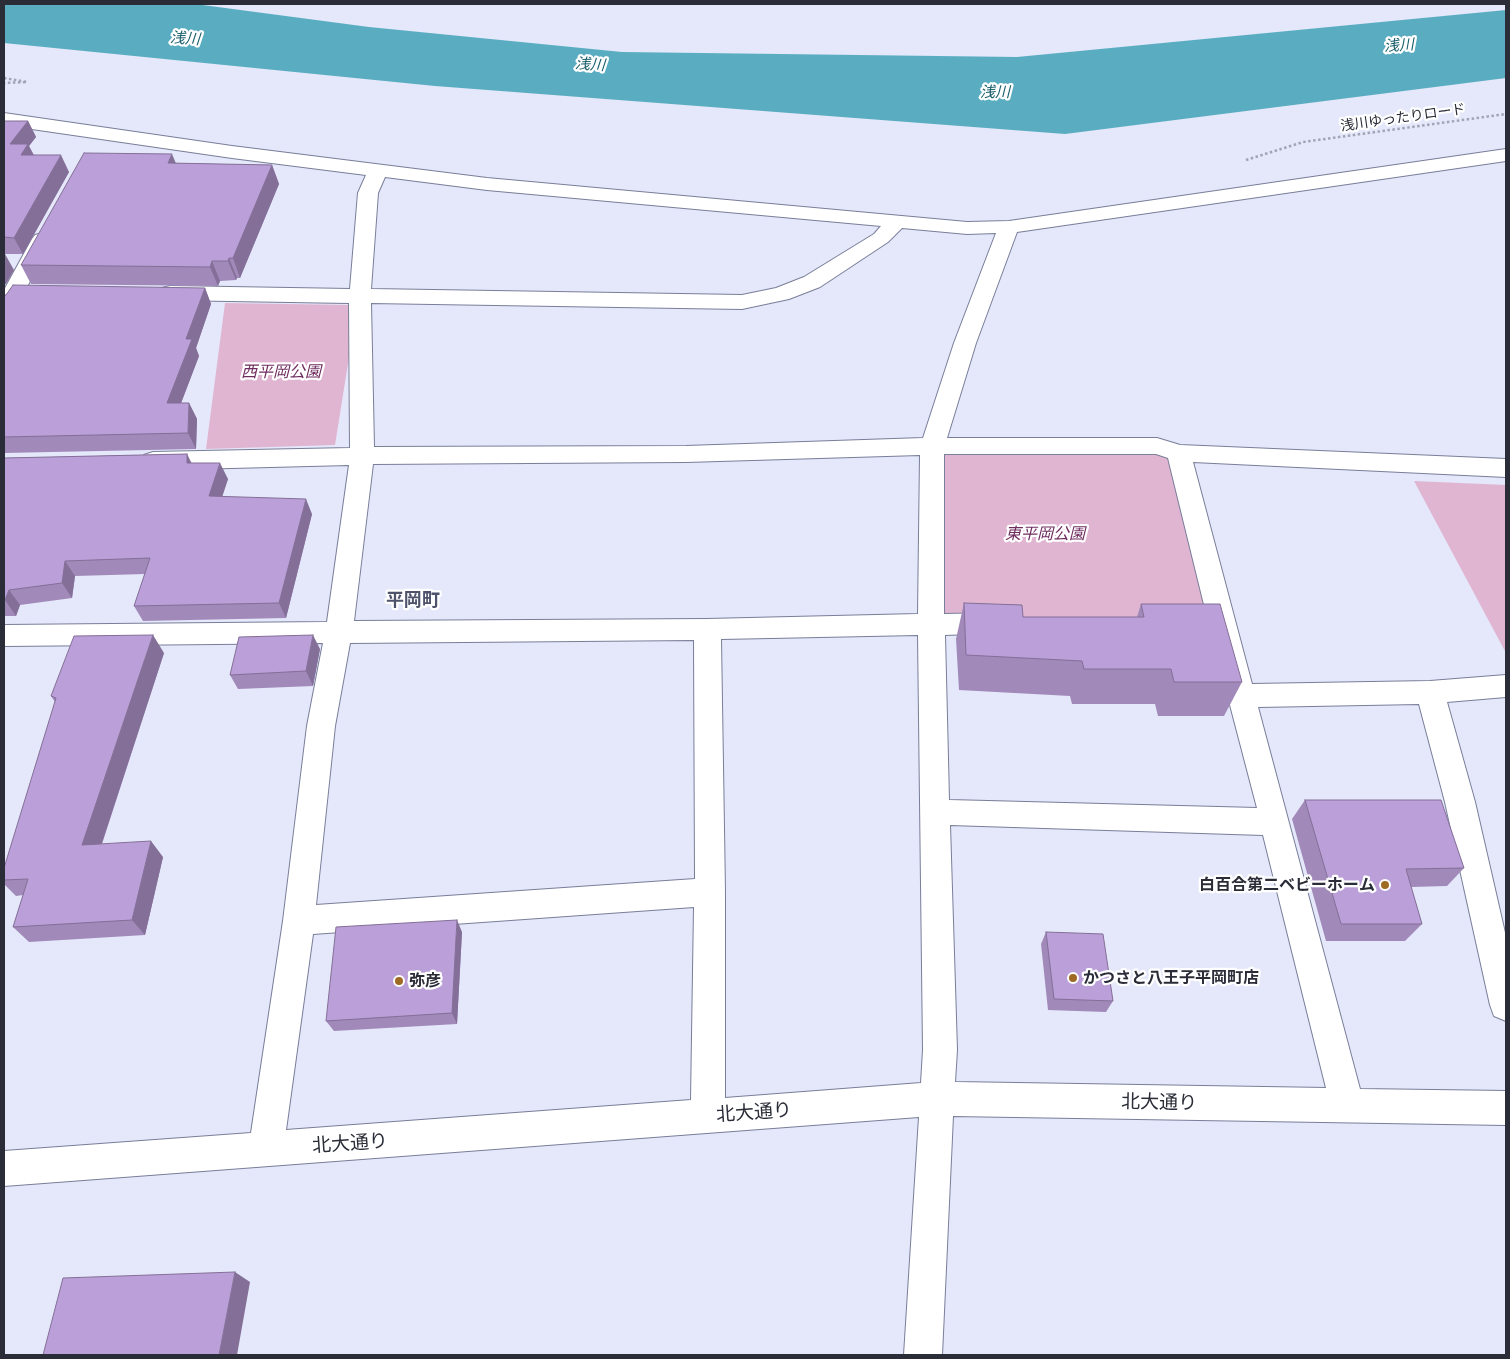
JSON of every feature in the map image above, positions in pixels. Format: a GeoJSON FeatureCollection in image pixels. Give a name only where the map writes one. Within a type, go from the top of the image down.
{"type":"FeatureCollection","features":[{"type":"Feature","properties":{"kind":"street"},"geometry":{"type":"LineString","coordinates":[[4,119],[97,142],[497,185],[967,228],[1009,227],[1506,154]]}},
{"type":"Feature","properties":{"kind":"street"},"geometry":{"type":"LineString","coordinates":[[266,1150],[300,921],[321,726],[339,631],[362,456],[360,296],[368,193],[378,171]]}},
{"type":"Feature","properties":{"kind":"street"},"geometry":{"type":"LineString","coordinates":[[4,310],[17,292],[29,263],[53,220]]}},
{"type":"Feature","properties":{"kind":"street"},"geometry":{"type":"LineString","coordinates":[[152,293],[742,302],[781,294],[812,282],[881,238],[896,223]]}},
{"type":"Feature","properties":{"kind":"street"},"geometry":{"type":"LineString","coordinates":[[923,1355],[940,1050],[931,624],[932,446],[965,343],[1009,227]]}},
{"type":"Feature","properties":{"kind":"street"},"geometry":{"type":"LineString","coordinates":[[4,261],[29,263]]}},
{"type":"Feature","properties":{"kind":"street"},"geometry":{"type":"LineString","coordinates":[[133,462],[362,456],[686,454],[932,446],[1157,446],[1179,453],[1506,468]]}},
{"type":"Feature","properties":{"kind":"street"},"geometry":{"type":"LineString","coordinates":[[1179,453],[1211,621],[1242,696],[1346,1106]]}},
{"type":"Feature","properties":{"kind":"street"},"geometry":{"type":"LineString","coordinates":[[4,635],[708,629],[1021,623]]}},
{"type":"Feature","properties":{"kind":"street"},"geometry":{"type":"LineString","coordinates":[[708,629],[710,892],[708,1117]]}},
{"type":"Feature","properties":{"kind":"street"},"geometry":{"type":"LineString","coordinates":[[1242,696],[1430,692],[1506,686]]}},
{"type":"Feature","properties":{"kind":"street"},"geometry":{"type":"LineString","coordinates":[[1430,692],[1462,812],[1506,1005]]}},
{"type":"Feature","properties":{"kind":"street"},"geometry":{"type":"LineString","coordinates":[[936,812],[1275,822]]}},
{"type":"Feature","properties":{"kind":"street"},"geometry":{"type":"LineString","coordinates":[[300,921],[710,892]]}},
{"type":"Feature","properties":{"kind":"street","name":"北大通り"},"geometry":{"type":"LineString","coordinates":[[4,1169],[938,1099],[1506,1108]]}},
{"type":"Feature","properties":{"kind":"path"},"geometry":{"type":"LineString","coordinates":[[4,78],[27,82],[4,83]]}},
{"type":"Feature","properties":{"kind":"path","name":"浅川ゆったりロード"},"geometry":{"type":"LineString","coordinates":[[1303,142],[1506,114]]}},
{"type":"Feature","properties":{"kind":"green space","name":"西平岡公園"},"geometry":{"type":"Polygon","coordinates":[[[225,303],[352,305],[354,326],[335,445],[206,449],[225,303]]]}},
{"type":"Feature","properties":{"kind":"green space","name":"東平岡公園"},"geometry":{"type":"Polygon","coordinates":[[[932,446],[1179,453],[1221,621],[931,624],[932,446]]]}},
{"type":"Feature","properties":{"kind":"green space"},"geometry":{"type":"Polygon","coordinates":[[[1414,481],[1506,485],[1506,653],[1414,481]]]}},
{"type":"Feature","properties":{"kind":"water","name":"浅川"},"geometry":{"type":"Polygon","coordinates":[[[4,4],[195,4],[369,27],[622,52],[1017,57],[1506,10],[1506,78],[1065,134],[435,86],[4,43],[4,4]]]}},
{"type":"Feature","properties":{"kind":"building"},"geometry":{"type":"Polygon","coordinates":[[[4,121],[28,121],[10,144],[28,144],[21,155],[61,155],[14,238],[4,237],[4,121]]]}},
{"type":"Feature","properties":{"kind":"building"},"geometry":{"type":"Polygon","coordinates":[[[84,153],[172,154],[168,163],[272,165],[233,258],[229,258],[228,261],[212,261],[210,267],[21,265],[84,153]]]}},
{"type":"Feature","properties":{"kind":"building"},"geometry":{"type":"Polygon","coordinates":[[[13,285],[205,288],[186,339],[192,339],[167,403],[189,403],[188,433],[4,437],[4,295],[13,285]]]}},
{"type":"Feature","properties":{"kind":"building"},"geometry":{"type":"Polygon","coordinates":[[[187,454],[187,463],[220,463],[209,496],[306,499],[279,603],[134,606],[150,558],[65,561],[62,583],[9,590],[4,600],[4,458],[187,454]]]}},
{"type":"Feature","properties":{"kind":"building"},"geometry":{"type":"Polygon","coordinates":[[[964,603],[1022,605],[1023,617],[1144,617],[1141,604],[1220,604],[1242,682],[1174,682],[1171,669],[1084,669],[1082,661],[966,655],[964,603]]]}},
{"type":"Feature","properties":{"kind":"building"},"geometry":{"type":"Polygon","coordinates":[[[153,635],[82,845],[151,841],[132,920],[13,927],[28,879],[4,880],[4,868],[56,698],[51,696],[74,636],[153,635]]]}},
{"type":"Feature","properties":{"kind":"building"},"geometry":{"type":"Polygon","coordinates":[[[313,635],[306,671],[230,675],[239,637],[313,635]]]}},
{"type":"Feature","properties":{"kind":"building"},"geometry":{"type":"Polygon","coordinates":[[[1305,800],[1441,800],[1464,868],[1406,869],[1422,924],[1341,924],[1305,800]]]}},
{"type":"Feature","properties":{"kind":"building","name":"弥彦"},"geometry":{"type":"Polygon","coordinates":[[[457,920],[452,1013],[326,1021],[336,927],[457,920]]]}},
{"type":"Feature","properties":{"kind":"building","name":"かつさと八王子平岡町店"},"geometry":{"type":"Polygon","coordinates":[[[1046,932],[1103,934],[1113,1001],[1054,999],[1046,932]]]}},
{"type":"Feature","properties":{"kind":"building"},"geometry":{"type":"Polygon","coordinates":[[[235,1272],[219,1355],[43,1355],[63,1278],[235,1272]]]}},
{"type":"Feature","properties":{"kind":"place","name":"白百合第二ベビーホーム"},"geometry":{"type":"Point","coordinates":[1385,885]}},
{"type":"Feature","properties":{"kind":"place","name":"かつさと八王子平岡町店"},"geometry":{"type":"Point","coordinates":[1073,978]}},
{"type":"Feature","properties":{"kind":"place","name":"弥彦"},"geometry":{"type":"Point","coordinates":[399,981]}},
{"type":"Feature","properties":{"kind":"district","name":"平岡町"},"geometry":{"type":"Point","coordinates":[413,601]}}]}
